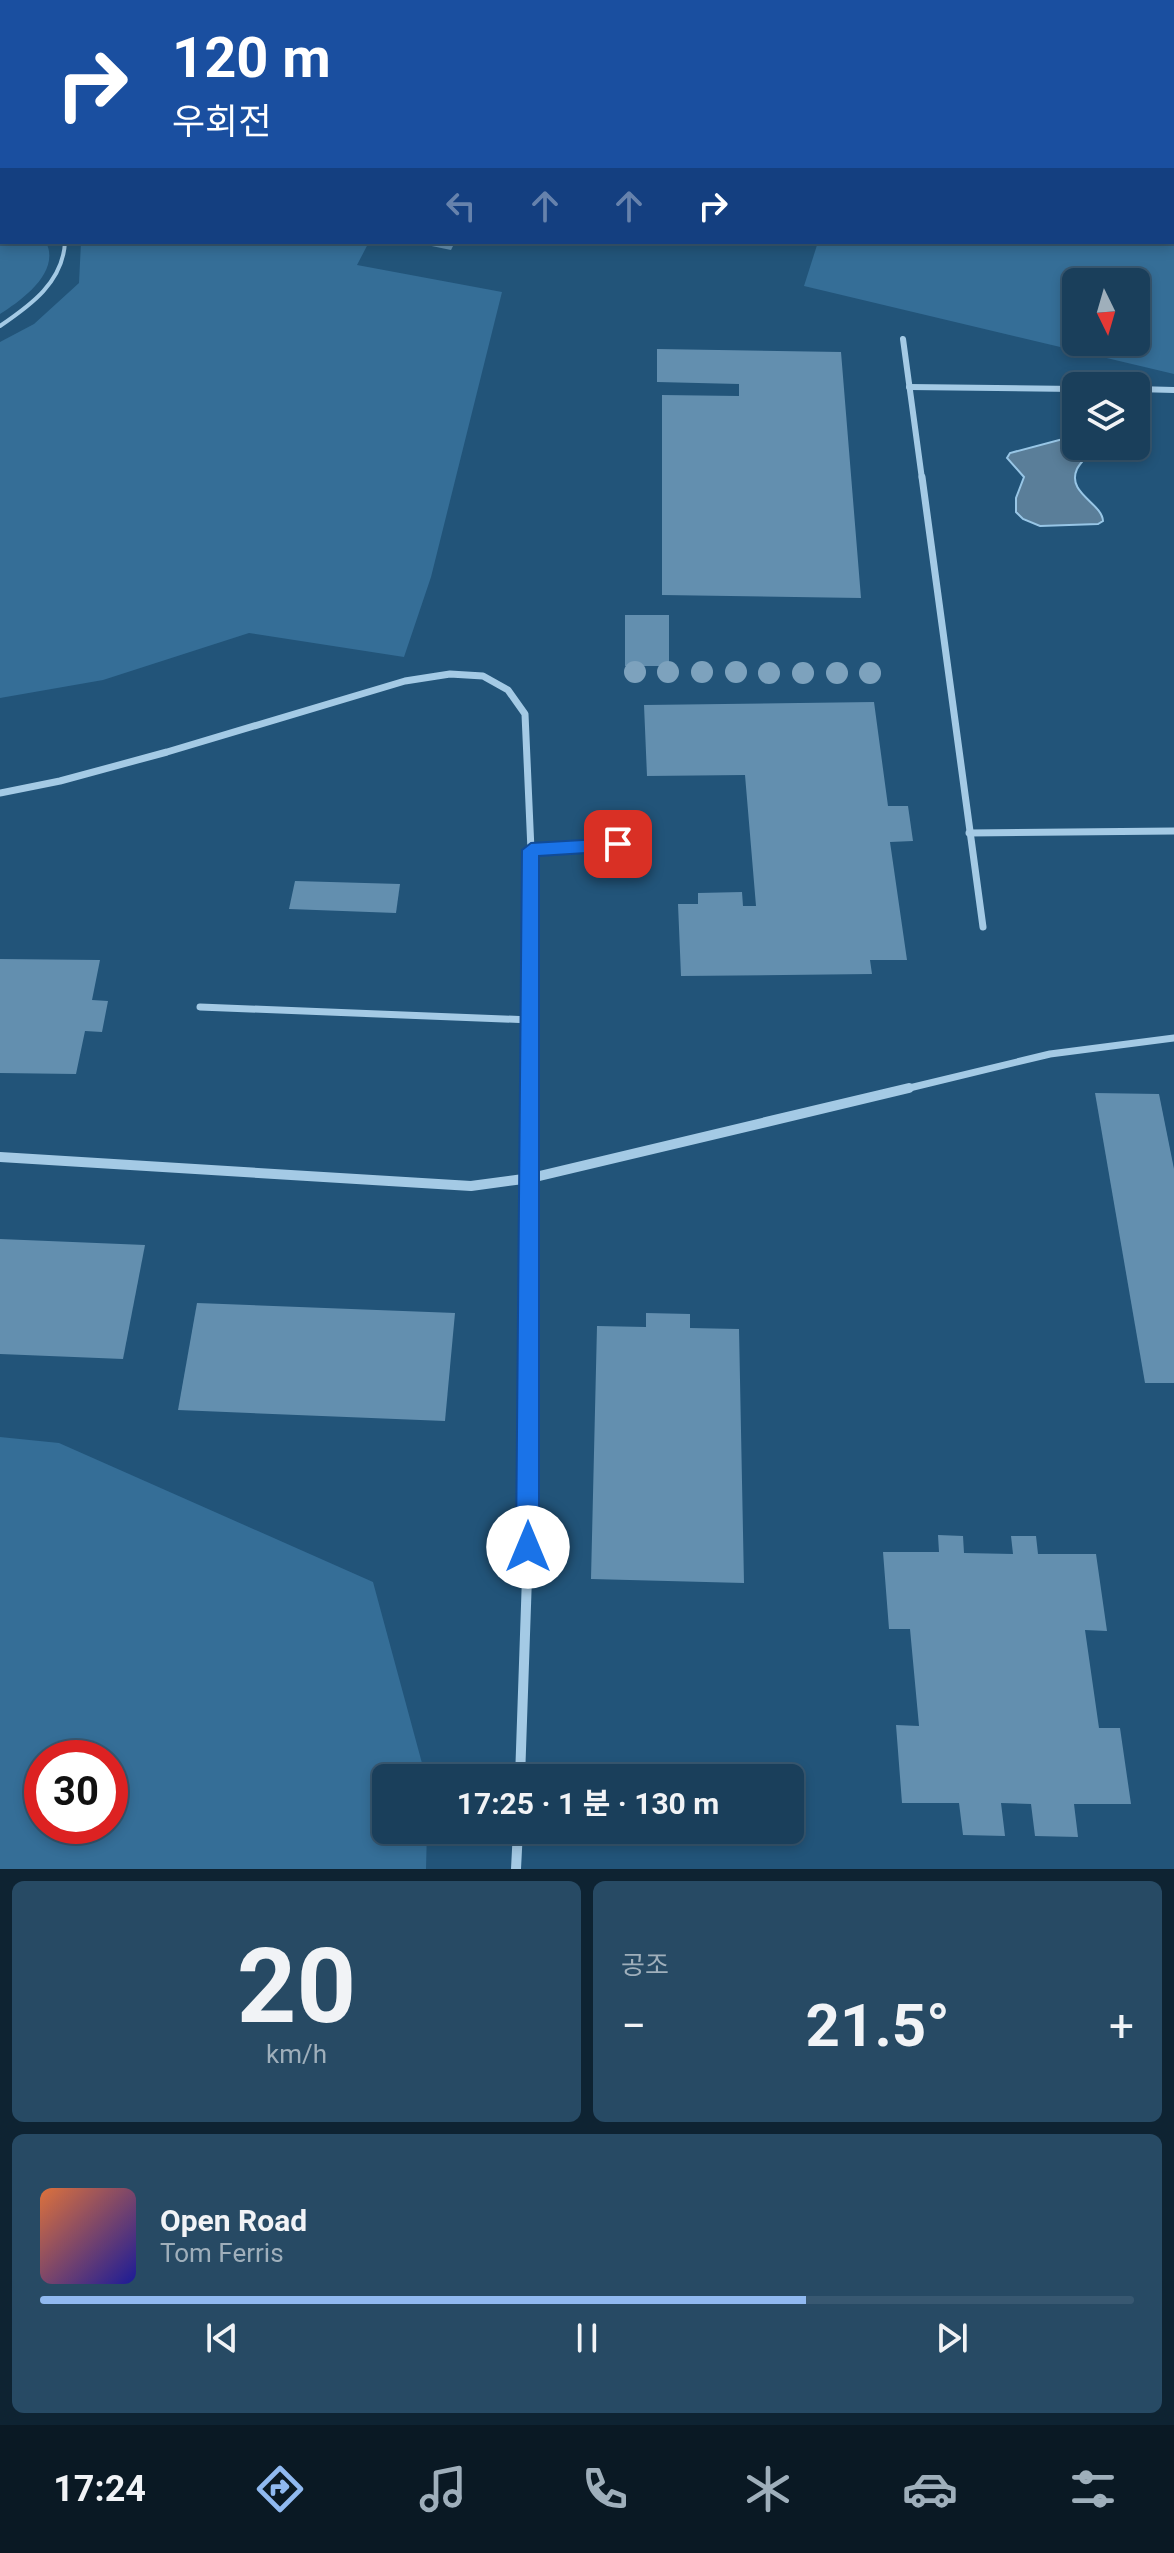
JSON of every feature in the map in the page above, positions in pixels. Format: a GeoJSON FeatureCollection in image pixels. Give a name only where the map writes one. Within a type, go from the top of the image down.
{"type":"FeatureCollection","features":[{"type":"Feature","properties":{"kind":"street"},"geometry":{"type":"LineString","coordinates":[[903,339],[983,927]]}},
{"type":"Feature","properties":{"kind":"street"},"geometry":{"type":"LineString","coordinates":[[909,387],[1062,389]]}},
{"type":"Feature","properties":{"kind":"street"},"geometry":{"type":"LineString","coordinates":[[1150,389],[1174,390]]}},
{"type":"Feature","properties":{"kind":"street"},"geometry":{"type":"LineString","coordinates":[[0,793],[60,781],[167,752],[405,681],[450,674],[483,676],[508,690],[525,714],[531,850],[531,1178],[527,1577],[520,1764]]}},
{"type":"Feature","properties":{"kind":"street"},"geometry":{"type":"LineString","coordinates":[[969,833],[1174,831]]}},
{"type":"Feature","properties":{"kind":"street"},"geometry":{"type":"LineString","coordinates":[[531,850],[618,844]]}},
{"type":"Feature","properties":{"kind":"street"},"geometry":{"type":"LineString","coordinates":[[200,1007],[531,1020]]}},
{"type":"Feature","properties":{"kind":"street"},"geometry":{"type":"LineString","coordinates":[[0,1157],[471,1186],[531,1178],[1050,1054],[1174,1038]]}},
{"type":"Feature","properties":{"kind":"street"},"geometry":{"type":"LineString","coordinates":[[516,1869],[517,1844]]}},
{"type":"Feature","properties":{"kind":"lane"},"geometry":{"type":"LineString","coordinates":[[0,326],[25,310],[51,284],[66,252],[65,244]]}},
{"type":"Feature","properties":{"kind":"shaded area"},"geometry":{"type":"Polygon","coordinates":[[[0,244],[47,244],[49,253],[44,274],[28,293],[0,314],[0,244]]]}},
{"type":"Feature","properties":{"kind":"shaded area"},"geometry":{"type":"Polygon","coordinates":[[[81,244],[368,244],[357,265],[502,292],[431,577],[404,657],[249,633],[103,680],[0,698],[0,342],[34,324],[79,283],[81,244]]]}},
{"type":"Feature","properties":{"kind":"shaded area"},"geometry":{"type":"Polygon","coordinates":[[[817,244],[1174,244],[1174,374],[1098,356],[1150,356],[1150,268],[1062,268],[1062,347],[804,286],[817,244]]]}},
{"type":"Feature","properties":{"kind":"shaded area"},"geometry":{"type":"Polygon","coordinates":[[[1062,439],[1062,460],[1083,460],[1077,469],[1076,485],[1097,509],[1103,521],[1098,524],[1040,526],[1023,519],[1016,512],[1016,498],[1024,477],[1007,458],[1010,453],[1062,439]]]}},
{"type":"Feature","properties":{"kind":"shaded area"},"geometry":{"type":"Polygon","coordinates":[[[0,1437],[59,1443],[373,1582],[422,1764],[372,1764],[372,1844],[427,1844],[426,1869],[0,1869],[0,1437]]]}},
{"type":"Feature","properties":{"kind":"building"},"geometry":{"type":"Polygon","coordinates":[[[422,244],[454,244],[451,250],[422,244]]]}},
{"type":"Feature","properties":{"kind":"building"},"geometry":{"type":"Polygon","coordinates":[[[657,349],[841,352],[861,598],[662,595],[662,395],[739,396],[739,384],[657,382],[657,349]]]}},
{"type":"Feature","properties":{"kind":"building"},"geometry":{"type":"Polygon","coordinates":[[[625,615],[669,615],[669,666],[625,666],[625,615]]]}},
{"type":"Feature","properties":{"kind":"building"},"geometry":{"type":"Polygon","coordinates":[[[874,702],[888,806],[908,806],[913,841],[890,842],[907,960],[870,960],[872,974],[681,976],[678,904],[698,904],[698,893],[742,892],[743,906],[756,906],[745,775],[647,776],[644,705],[874,702]]]}},
{"type":"Feature","properties":{"kind":"building"},"geometry":{"type":"Polygon","coordinates":[[[295,881],[400,884],[396,913],[289,909],[295,881]]]}},
{"type":"Feature","properties":{"kind":"building"},"geometry":{"type":"Polygon","coordinates":[[[0,959],[100,960],[92,1000],[108,1001],[102,1032],[85,1031],[76,1074],[0,1073],[0,959]]]}},
{"type":"Feature","properties":{"kind":"building"},"geometry":{"type":"Polygon","coordinates":[[[1095,1093],[1159,1094],[1174,1169],[1174,1383],[1145,1383],[1095,1093]]]}},
{"type":"Feature","properties":{"kind":"building"},"geometry":{"type":"Polygon","coordinates":[[[0,1239],[145,1245],[123,1359],[0,1354],[0,1239]]]}},
{"type":"Feature","properties":{"kind":"building"},"geometry":{"type":"Polygon","coordinates":[[[197,1303],[455,1313],[445,1421],[178,1410],[197,1303]]]}},
{"type":"Feature","properties":{"kind":"building"},"geometry":{"type":"Polygon","coordinates":[[[646,1313],[690,1314],[690,1328],[739,1329],[744,1583],[591,1579],[597,1326],[646,1327],[646,1313]]]}},
{"type":"Feature","properties":{"kind":"building"},"geometry":{"type":"Polygon","coordinates":[[[938,1535],[963,1536],[964,1553],[1013,1554],[1011,1536],[1036,1536],[1038,1554],[1096,1554],[1107,1631],[1085,1630],[1099,1728],[1120,1728],[1131,1804],[1074,1804],[1078,1837],[1035,1836],[1031,1804],[1001,1803],[1005,1836],[963,1835],[959,1803],[902,1803],[896,1725],[919,1726],[910,1629],[889,1629],[883,1552],[939,1552],[938,1535]]]}},
{"type":"Feature","properties":{"kind":"route"},"geometry":{"type":"LineString","coordinates":[[528,1547],[531,850],[618,844]]}}]}
